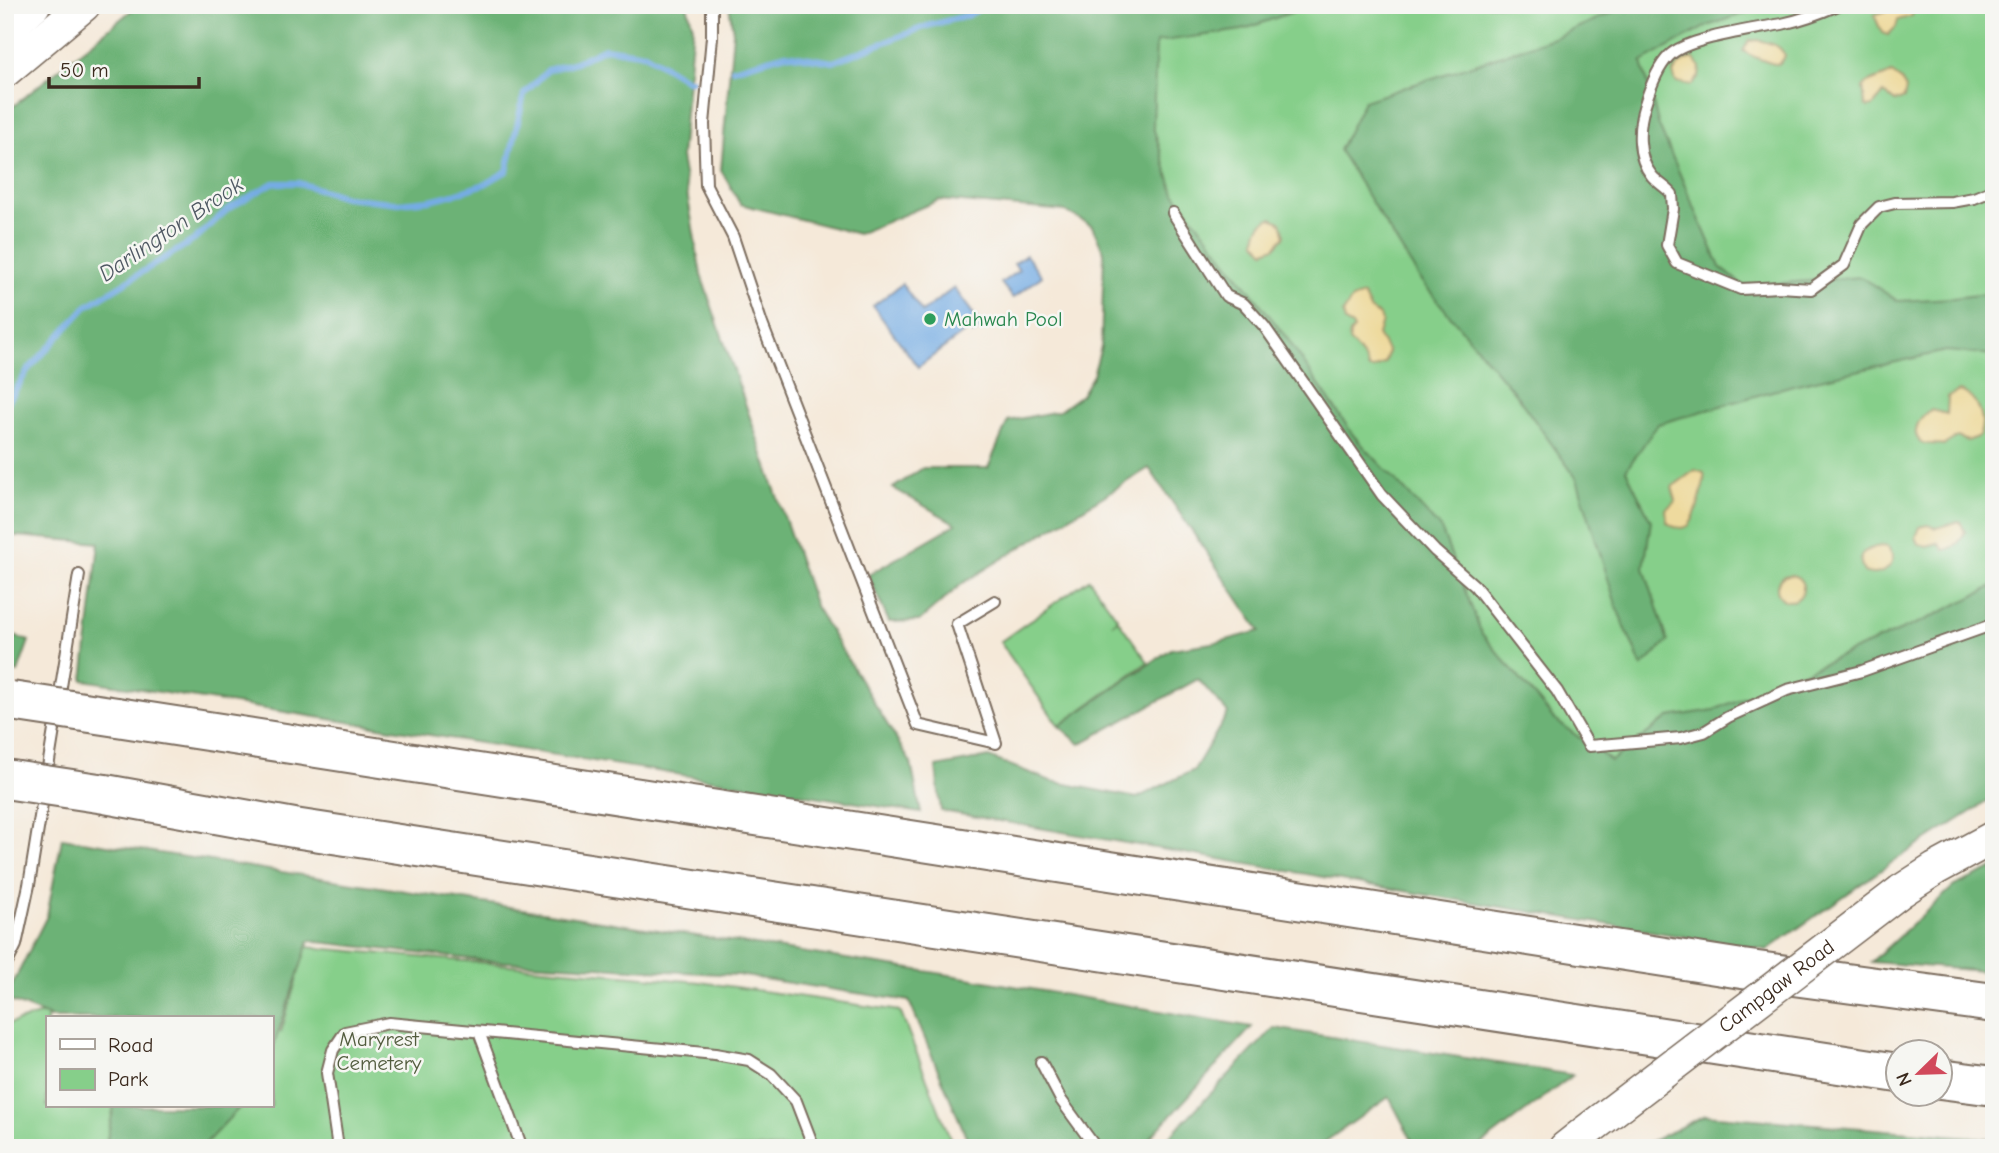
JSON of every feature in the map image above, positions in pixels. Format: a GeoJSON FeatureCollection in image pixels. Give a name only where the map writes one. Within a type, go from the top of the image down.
{"type":"FeatureCollection","features":[{"type":"Feature","properties":{"kind":"highway"},"geometry":{"type":"LineString","coordinates":[[8,701],[1742,969],[1994,1003]]}},
{"type":"Feature","properties":{"kind":"highway"},"geometry":{"type":"LineString","coordinates":[[5,779],[321,832],[1884,1071]]}},
{"type":"Feature","properties":{"kind":"highway"},"geometry":{"type":"LineString","coordinates":[[1954,1081],[1994,1086]]}},
{"type":"Feature","properties":{"kind":"main road"},"geometry":{"type":"LineString","coordinates":[[5,30],[34,5]]}},
{"type":"Feature","properties":{"kind":"main road"},"geometry":{"type":"LineString","coordinates":[[5,71],[84,5]]}},
{"type":"Feature","properties":{"kind":"main road","name":"Campgaw Road"},"geometry":{"type":"LineString","coordinates":[[1575,1140],[1901,891],[1994,837]]}},
{"type":"Feature","properties":{"kind":"lane"},"geometry":{"type":"LineString","coordinates":[[712,5],[712,37],[704,124],[706,185],[733,237],[762,324],[918,725],[996,743],[957,624],[995,601]]}},
{"type":"Feature","properties":{"kind":"lane"},"geometry":{"type":"LineString","coordinates":[[1838,5],[1785,23],[1683,47],[1669,55],[1657,74],[1640,121],[1642,156],[1654,178],[1672,194],[1673,209],[1667,245],[1677,263],[1741,289],[1811,289],[1844,265],[1862,224],[1879,207],[1895,203],[1952,202],[1975,198],[1994,190]]}},
{"type":"Feature","properties":{"kind":"lane"},"geometry":{"type":"LineString","coordinates":[[1173,213],[1226,296],[1244,304],[1264,326],[1382,495],[1435,551],[1475,586],[1515,636],[1557,691],[1589,746],[1681,738],[1704,732],[1728,717],[1787,690],[1862,671],[1994,624]]}},
{"type":"Feature","properties":{"kind":"lane"},"geometry":{"type":"LineString","coordinates":[[5,967],[16,944],[29,885],[79,575]]}},
{"type":"Feature","properties":{"kind":"lane"},"geometry":{"type":"LineString","coordinates":[[338,1148],[327,1073],[332,1050],[345,1032],[389,1023],[715,1054],[749,1060],[771,1074],[796,1101],[814,1148]]}},
{"type":"Feature","properties":{"kind":"lane"},"geometry":{"type":"LineString","coordinates":[[479,1032],[522,1148]]}},
{"type":"Feature","properties":{"kind":"lane"},"geometry":{"type":"LineString","coordinates":[[1041,1062],[1061,1100],[1097,1148]]}},
{"type":"Feature","properties":{"kind":"green space"},"geometry":{"type":"Polygon","coordinates":[[[138,5],[687,5],[693,27],[681,157],[701,275],[815,606],[911,763],[921,813],[83,680],[99,543],[5,535],[5,113],[138,5]]]}},
{"type":"Feature","properties":{"kind":"green space"},"geometry":{"type":"Polygon","coordinates":[[[729,5],[1312,5],[1242,30],[1156,42],[1153,127],[1174,193],[1287,338],[1354,436],[1441,529],[1482,634],[1554,719],[1611,761],[1669,717],[1714,710],[1925,620],[1994,586],[1994,797],[1894,861],[1767,950],[1433,896],[941,811],[936,767],[989,757],[1051,781],[1137,798],[1194,770],[1228,713],[1198,679],[1080,744],[1059,726],[1171,649],[1219,642],[1260,631],[1149,468],[963,583],[919,621],[889,622],[868,575],[956,524],[893,488],[923,468],[988,468],[1008,421],[1059,411],[1081,395],[1093,375],[1101,347],[1104,252],[1092,226],[1065,211],[939,200],[858,234],[740,204],[721,170],[733,32],[729,5]]]}},
{"type":"Feature","properties":{"kind":"green space"},"geometry":{"type":"Polygon","coordinates":[[[1072,5],[1994,5],[1994,660],[1623,772],[1562,763],[1205,304],[1072,5]]]}},
{"type":"Feature","properties":{"kind":"green space"},"geometry":{"type":"Polygon","coordinates":[[[1629,5],[1768,5],[1705,27],[1642,62],[1659,126],[1720,267],[1744,286],[1861,277],[1898,301],[1994,293],[1994,355],[1946,351],[1793,385],[1658,424],[1626,470],[1651,521],[1644,568],[1668,641],[1642,667],[1618,611],[1577,479],[1514,392],[1421,281],[1339,150],[1364,101],[1556,37],[1629,5]]]}},
{"type":"Feature","properties":{"kind":"green space"},"geometry":{"type":"Polygon","coordinates":[[[1089,579],[1118,619],[1112,624],[1118,620],[1148,662],[1059,726],[1000,642],[1089,579]]]}},
{"type":"Feature","properties":{"kind":"green space"},"geometry":{"type":"Polygon","coordinates":[[[5,633],[29,641],[18,672],[5,670],[5,633]]]}},
{"type":"Feature","properties":{"kind":"green space"},"geometry":{"type":"Polygon","coordinates":[[[62,838],[950,975],[1252,1027],[1141,1148],[971,1148],[909,1001],[737,975],[489,961],[309,941],[273,1048],[273,1016],[48,1016],[5,999],[47,916],[62,838]]]}},
{"type":"Feature","properties":{"kind":"green space"},"geometry":{"type":"Polygon","coordinates":[[[1994,868],[1994,972],[1871,962],[1954,886],[1994,868]]]}},
{"type":"Feature","properties":{"kind":"green space","name":"Maryrest Cemetery"},"geometry":{"type":"Polygon","coordinates":[[[306,947],[700,982],[900,1011],[954,1148],[5,1148],[5,1025],[100,997],[199,1016],[46,1016],[46,1108],[273,1108],[273,1030],[281,1032],[306,947]]]}},
{"type":"Feature","properties":{"kind":"green space"},"geometry":{"type":"Polygon","coordinates":[[[1274,1028],[1573,1075],[1477,1148],[1416,1148],[1389,1097],[1316,1148],[1158,1148],[1274,1028]]]}},
{"type":"Feature","properties":{"kind":"green space"},"geometry":{"type":"Polygon","coordinates":[[[114,1108],[239,1108],[201,1148],[105,1148],[114,1108]]]}},
{"type":"Feature","properties":{"kind":"green space"},"geometry":{"type":"Polygon","coordinates":[[[1705,1115],[1994,1139],[1994,1148],[1638,1148],[1705,1115]]]}},
{"type":"Feature","properties":{"kind":"sand"},"geometry":{"type":"Polygon","coordinates":[[[1892,5],[1915,5],[1912,16],[1898,20],[1896,27],[1888,35],[1882,33],[1874,15],[1891,9],[1892,5]]]}},
{"type":"Feature","properties":{"kind":"sand"},"geometry":{"type":"Polygon","coordinates":[[[1757,40],[1780,49],[1785,56],[1782,61],[1777,64],[1770,63],[1743,51],[1749,41],[1757,40]]]}},
{"type":"Feature","properties":{"kind":"sand"},"geometry":{"type":"Polygon","coordinates":[[[1693,58],[1700,67],[1699,77],[1692,85],[1676,82],[1673,73],[1675,70],[1681,63],[1693,58]]]}},
{"type":"Feature","properties":{"kind":"sand"},"geometry":{"type":"Polygon","coordinates":[[[1892,73],[1906,89],[1904,98],[1895,102],[1884,93],[1873,106],[1865,105],[1863,87],[1892,73]]]}},
{"type":"Feature","properties":{"kind":"sand"},"geometry":{"type":"Polygon","coordinates":[[[1271,218],[1281,222],[1285,236],[1275,247],[1265,251],[1256,242],[1257,235],[1261,225],[1271,218]]]}},
{"type":"Feature","properties":{"kind":"sand"},"geometry":{"type":"Polygon","coordinates":[[[1363,295],[1370,309],[1380,316],[1382,321],[1378,335],[1388,352],[1385,363],[1374,369],[1369,369],[1362,355],[1349,341],[1354,329],[1345,322],[1343,313],[1352,299],[1363,295]]]}},
{"type":"Feature","properties":{"kind":"sand"},"geometry":{"type":"Polygon","coordinates":[[[1959,391],[1971,397],[1979,409],[1982,422],[1979,436],[1968,441],[1957,437],[1944,445],[1921,442],[1916,434],[1920,420],[1931,410],[1947,414],[1948,397],[1959,391]]]}},
{"type":"Feature","properties":{"kind":"sand"},"geometry":{"type":"Polygon","coordinates":[[[1695,470],[1704,473],[1704,477],[1694,517],[1686,527],[1672,526],[1667,522],[1666,509],[1676,501],[1672,487],[1695,470]]]}},
{"type":"Feature","properties":{"kind":"sand"},"geometry":{"type":"Polygon","coordinates":[[[1960,521],[1965,532],[1954,546],[1944,550],[1938,543],[1927,546],[1919,544],[1916,537],[1920,527],[1927,525],[1937,528],[1960,521]]]}},
{"type":"Feature","properties":{"kind":"sand"},"geometry":{"type":"Polygon","coordinates":[[[1881,546],[1888,547],[1893,556],[1892,563],[1880,573],[1864,572],[1860,561],[1863,553],[1881,546]]]}},
{"type":"Feature","properties":{"kind":"sand"},"geometry":{"type":"Polygon","coordinates":[[[1790,575],[1799,579],[1803,588],[1799,597],[1790,601],[1781,597],[1777,588],[1781,579],[1790,575]]]}},
{"type":"Feature","properties":{"kind":"water"},"geometry":{"type":"Polygon","coordinates":[[[1026,255],[1042,276],[1013,298],[1001,283],[1019,270],[1014,264],[1026,255]]]}},
{"type":"Feature","properties":{"kind":"water","name":"Mahwah Pool"},"geometry":{"type":"Polygon","coordinates":[[[902,284],[922,312],[954,288],[983,327],[973,334],[969,329],[918,367],[873,306],[902,284]]]}},
{"type":"Feature","properties":{"kind":"waterway","name":"Darlington Brook"},"geometry":{"type":"LineString","coordinates":[[733,69],[786,54],[833,62],[927,26],[969,15],[986,5]]}},
{"type":"Feature","properties":{"kind":"waterway","name":"Darlington Brook"},"geometry":{"type":"LineString","coordinates":[[5,407],[28,370],[87,306],[194,240],[228,209],[273,183],[298,183],[345,197],[399,203],[430,200],[485,184],[507,171],[524,94],[548,70],[576,62],[605,48],[645,54],[687,80],[692,80]]}},
{"type":"Feature","properties":{"kind":"place","name":"Mahwah Pool"},"geometry":{"type":"Point","coordinates":[930,319]}}]}
